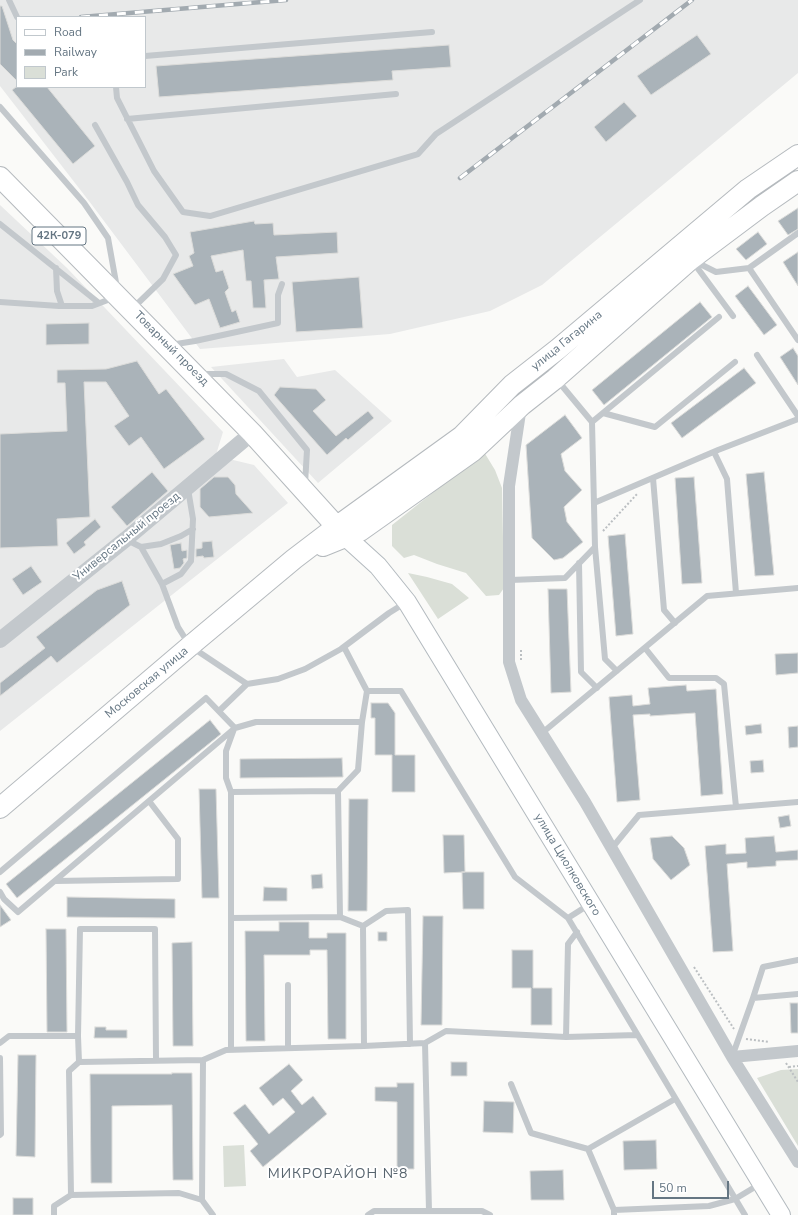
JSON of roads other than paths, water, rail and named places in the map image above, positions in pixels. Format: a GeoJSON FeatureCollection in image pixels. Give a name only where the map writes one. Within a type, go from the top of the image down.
{"type":"FeatureCollection","features":[{"type":"Feature","properties":{"kind":"main road","name":"улица Гагарина"},"geometry":{"type":"LineString","coordinates":[[341,532],[462,436],[512,385],[558,349],[748,189],[798,155]]}},
{"type":"Feature","properties":{"kind":"main road","name":"Товарный проезд"},"geometry":{"type":"LineString","coordinates":[[0,176],[196,374],[252,433],[341,532]]}},
{"type":"Feature","properties":{"kind":"main road","name":"улица Гагарина"},"geometry":{"type":"LineString","coordinates":[[341,532],[360,531],[473,451],[522,405],[555,379],[690,260],[798,181]]}},
{"type":"Feature","properties":{"kind":"main road","name":"Московская улица"},"geometry":{"type":"LineString","coordinates":[[0,808],[294,559],[341,532]]}},
{"type":"Feature","properties":{"kind":"main road","name":"улица Циолковского"},"geometry":{"type":"LineString","coordinates":[[341,532],[378,566],[407,602],[781,1215]]}},
{"type":"Feature","properties":{"kind":"street"},"geometry":{"type":"LineString","coordinates":[[522,405],[509,486],[509,662],[521,700],[585,802],[732,1057],[798,1162]]}},
{"type":"Feature","properties":{"kind":"street","name":"Универсальный проезд"},"geometry":{"type":"LineString","coordinates":[[0,640],[126,539],[252,433]]}},
{"type":"Feature","properties":{"kind":"street"},"geometry":{"type":"LineString","coordinates":[[732,1057],[798,1052]]}},
{"type":"Feature","properties":{"kind":"lane"},"geometry":{"type":"LineString","coordinates":[[9,0],[17,16]]}},
{"type":"Feature","properties":{"kind":"lane"},"geometry":{"type":"LineString","coordinates":[[116,88],[117,98],[154,171],[183,212],[210,216],[418,154],[436,134],[640,0]]}},
{"type":"Feature","properties":{"kind":"lane"},"geometry":{"type":"LineString","coordinates":[[146,56],[432,32]]}},
{"type":"Feature","properties":{"kind":"lane"},"geometry":{"type":"LineString","coordinates":[[128,119],[396,94]]}},
{"type":"Feature","properties":{"kind":"lane"},"geometry":{"type":"LineString","coordinates":[[0,107],[84,203],[108,238],[125,302]]}},
{"type":"Feature","properties":{"kind":"lane"},"geometry":{"type":"LineString","coordinates":[[0,302],[62,306],[92,306],[99,303],[125,302],[163,279],[176,255],[165,237],[138,205],[127,182],[95,125]]}},
{"type":"Feature","properties":{"kind":"lane"},"geometry":{"type":"LineString","coordinates":[[0,224],[99,303]]}},
{"type":"Feature","properties":{"kind":"lane"},"geometry":{"type":"LineString","coordinates":[[690,260],[716,272],[749,268],[798,233]]}},
{"type":"Feature","properties":{"kind":"lane"},"geometry":{"type":"LineString","coordinates":[[690,260],[733,316]]}},
{"type":"Feature","properties":{"kind":"lane"},"geometry":{"type":"LineString","coordinates":[[56,268],[57,291],[62,306]]}},
{"type":"Feature","properties":{"kind":"lane"},"geometry":{"type":"LineString","coordinates":[[749,268],[798,340]]}},
{"type":"Feature","properties":{"kind":"lane"},"geometry":{"type":"LineString","coordinates":[[167,345],[195,342],[278,323],[278,295],[282,284]]}},
{"type":"Feature","properties":{"kind":"lane"},"geometry":{"type":"LineString","coordinates":[[592,422],[719,317]]}},
{"type":"Feature","properties":{"kind":"lane"},"geometry":{"type":"LineString","coordinates":[[594,503],[798,418],[757,355]]}},
{"type":"Feature","properties":{"kind":"lane"},"geometry":{"type":"LineString","coordinates":[[603,413],[655,427],[735,362]]}},
{"type":"Feature","properties":{"kind":"lane"},"geometry":{"type":"LineString","coordinates":[[196,374],[226,374],[259,391],[307,450],[305,492]]}},
{"type":"Feature","properties":{"kind":"lane"},"geometry":{"type":"LineString","coordinates":[[555,379],[592,422],[595,547],[605,659],[617,671]]}},
{"type":"Feature","properties":{"kind":"lane"},"geometry":{"type":"LineString","coordinates":[[714,452],[727,479],[736,594]]}},
{"type":"Feature","properties":{"kind":"lane"},"geometry":{"type":"LineString","coordinates":[[653,478],[664,610],[675,623]]}},
{"type":"Feature","properties":{"kind":"lane"},"geometry":{"type":"LineString","coordinates":[[162,584],[181,574],[191,561],[193,529],[188,488]]}},
{"type":"Feature","properties":{"kind":"lane"},"geometry":{"type":"LineString","coordinates":[[141,547],[161,544],[181,536],[193,529]]}},
{"type":"Feature","properties":{"kind":"lane"},"geometry":{"type":"LineString","coordinates":[[126,539],[141,547],[162,584],[178,628],[190,646],[248,684]]}},
{"type":"Feature","properties":{"kind":"lane"},"geometry":{"type":"LineString","coordinates":[[510,580],[565,578],[595,547]]}},
{"type":"Feature","properties":{"kind":"lane"},"geometry":{"type":"LineString","coordinates":[[579,563],[582,672],[597,688]]}},
{"type":"Feature","properties":{"kind":"lane"},"geometry":{"type":"LineString","coordinates":[[542,733],[707,596],[798,588]]}},
{"type":"Feature","properties":{"kind":"lane"},"geometry":{"type":"LineString","coordinates":[[219,711],[248,684],[278,679],[305,669],[344,647],[389,613],[407,602]]}},
{"type":"Feature","properties":{"kind":"lane"},"geometry":{"type":"LineString","coordinates":[[340,917],[338,791],[358,770],[362,722],[367,691],[344,647]]}},
{"type":"Feature","properties":{"kind":"lane"},"geometry":{"type":"LineString","coordinates":[[645,648],[669,678],[716,678],[724,684],[736,807]]}},
{"type":"Feature","properties":{"kind":"lane"},"geometry":{"type":"LineString","coordinates":[[367,691],[401,691],[515,877],[568,918],[745,1215]]}},
{"type":"Feature","properties":{"kind":"lane"},"geometry":{"type":"LineString","coordinates":[[0,872],[206,698],[235,728]]}},
{"type":"Feature","properties":{"kind":"lane"},"geometry":{"type":"LineString","coordinates":[[0,892],[2,901],[18,912],[235,728],[256,722],[362,722]]}},
{"type":"Feature","properties":{"kind":"lane"},"geometry":{"type":"LineString","coordinates":[[231,1050],[231,792],[226,778],[226,751],[235,728]]}},
{"type":"Feature","properties":{"kind":"lane"},"geometry":{"type":"LineString","coordinates":[[231,792],[338,791]]}},
{"type":"Feature","properties":{"kind":"lane"},"geometry":{"type":"LineString","coordinates":[[55,881],[178,879],[178,839],[149,801]]}},
{"type":"Feature","properties":{"kind":"lane"},"geometry":{"type":"LineString","coordinates":[[612,848],[639,815],[798,802]]}},
{"type":"Feature","properties":{"kind":"lane"},"geometry":{"type":"LineString","coordinates":[[568,918],[591,904]]}},
{"type":"Feature","properties":{"kind":"lane"},"geometry":{"type":"LineString","coordinates":[[363,926],[386,911],[408,910],[410,1044]]}},
{"type":"Feature","properties":{"kind":"lane"},"geometry":{"type":"LineString","coordinates":[[231,918],[340,917],[363,926]]}},
{"type":"Feature","properties":{"kind":"lane"},"geometry":{"type":"LineString","coordinates":[[363,926],[364,1046]]}},
{"type":"Feature","properties":{"kind":"lane"},"geometry":{"type":"LineString","coordinates":[[79,1062],[80,929],[156,929],[156,1060]]}},
{"type":"Feature","properties":{"kind":"lane"},"geometry":{"type":"LineString","coordinates":[[566,1038],[568,944],[577,932]]}},
{"type":"Feature","properties":{"kind":"lane"},"geometry":{"type":"LineString","coordinates":[[732,1057],[763,967],[798,960]]}},
{"type":"Feature","properties":{"kind":"lane"},"geometry":{"type":"LineString","coordinates":[[288,985],[288,1048]]}},
{"type":"Feature","properties":{"kind":"lane"},"geometry":{"type":"LineString","coordinates":[[753,998],[798,994]]}},
{"type":"Feature","properties":{"kind":"lane"},"geometry":{"type":"LineString","coordinates":[[71,1195],[69,1071],[79,1062],[203,1060],[226,1050],[425,1043],[446,1031],[566,1038],[637,1035]]}},
{"type":"Feature","properties":{"kind":"lane"},"geometry":{"type":"LineString","coordinates":[[0,1043],[9,1036],[78,1036]]}},
{"type":"Feature","properties":{"kind":"lane"},"geometry":{"type":"LineString","coordinates":[[425,1043],[429,1211]]}},
{"type":"Feature","properties":{"kind":"lane"},"geometry":{"type":"LineString","coordinates":[[0,1058],[0,1135]]}},
{"type":"Feature","properties":{"kind":"lane"},"geometry":{"type":"LineString","coordinates":[[203,1060],[202,1200],[213,1215]]}},
{"type":"Feature","properties":{"kind":"lane"},"geometry":{"type":"LineString","coordinates":[[511,1084],[531,1133],[588,1149],[675,1099]]}},
{"type":"Feature","properties":{"kind":"lane"},"geometry":{"type":"LineString","coordinates":[[588,1149],[614,1212],[709,1206],[735,1199],[761,1183]]}},
{"type":"Feature","properties":{"kind":"lane"},"geometry":{"type":"LineString","coordinates":[[54,1215],[54,1206],[71,1195],[179,1193],[202,1200]]}},
{"type":"Feature","properties":{"kind":"lane"},"geometry":{"type":"LineString","coordinates":[[368,1215],[374,1211],[482,1211],[490,1215]]}},
{"type":"Feature","properties":{"kind":"railway"},"geometry":{"type":"LineString","coordinates":[[93,16],[286,0]]}},
{"type":"Feature","properties":{"kind":"railway"},"geometry":{"type":"LineString","coordinates":[[460,178],[692,0]]}},
{"type":"Feature","properties":{"kind":"district","name":"МИКРОРАЙОН №8"},"geometry":{"type":"Point","coordinates":[338,1175]}}]}
